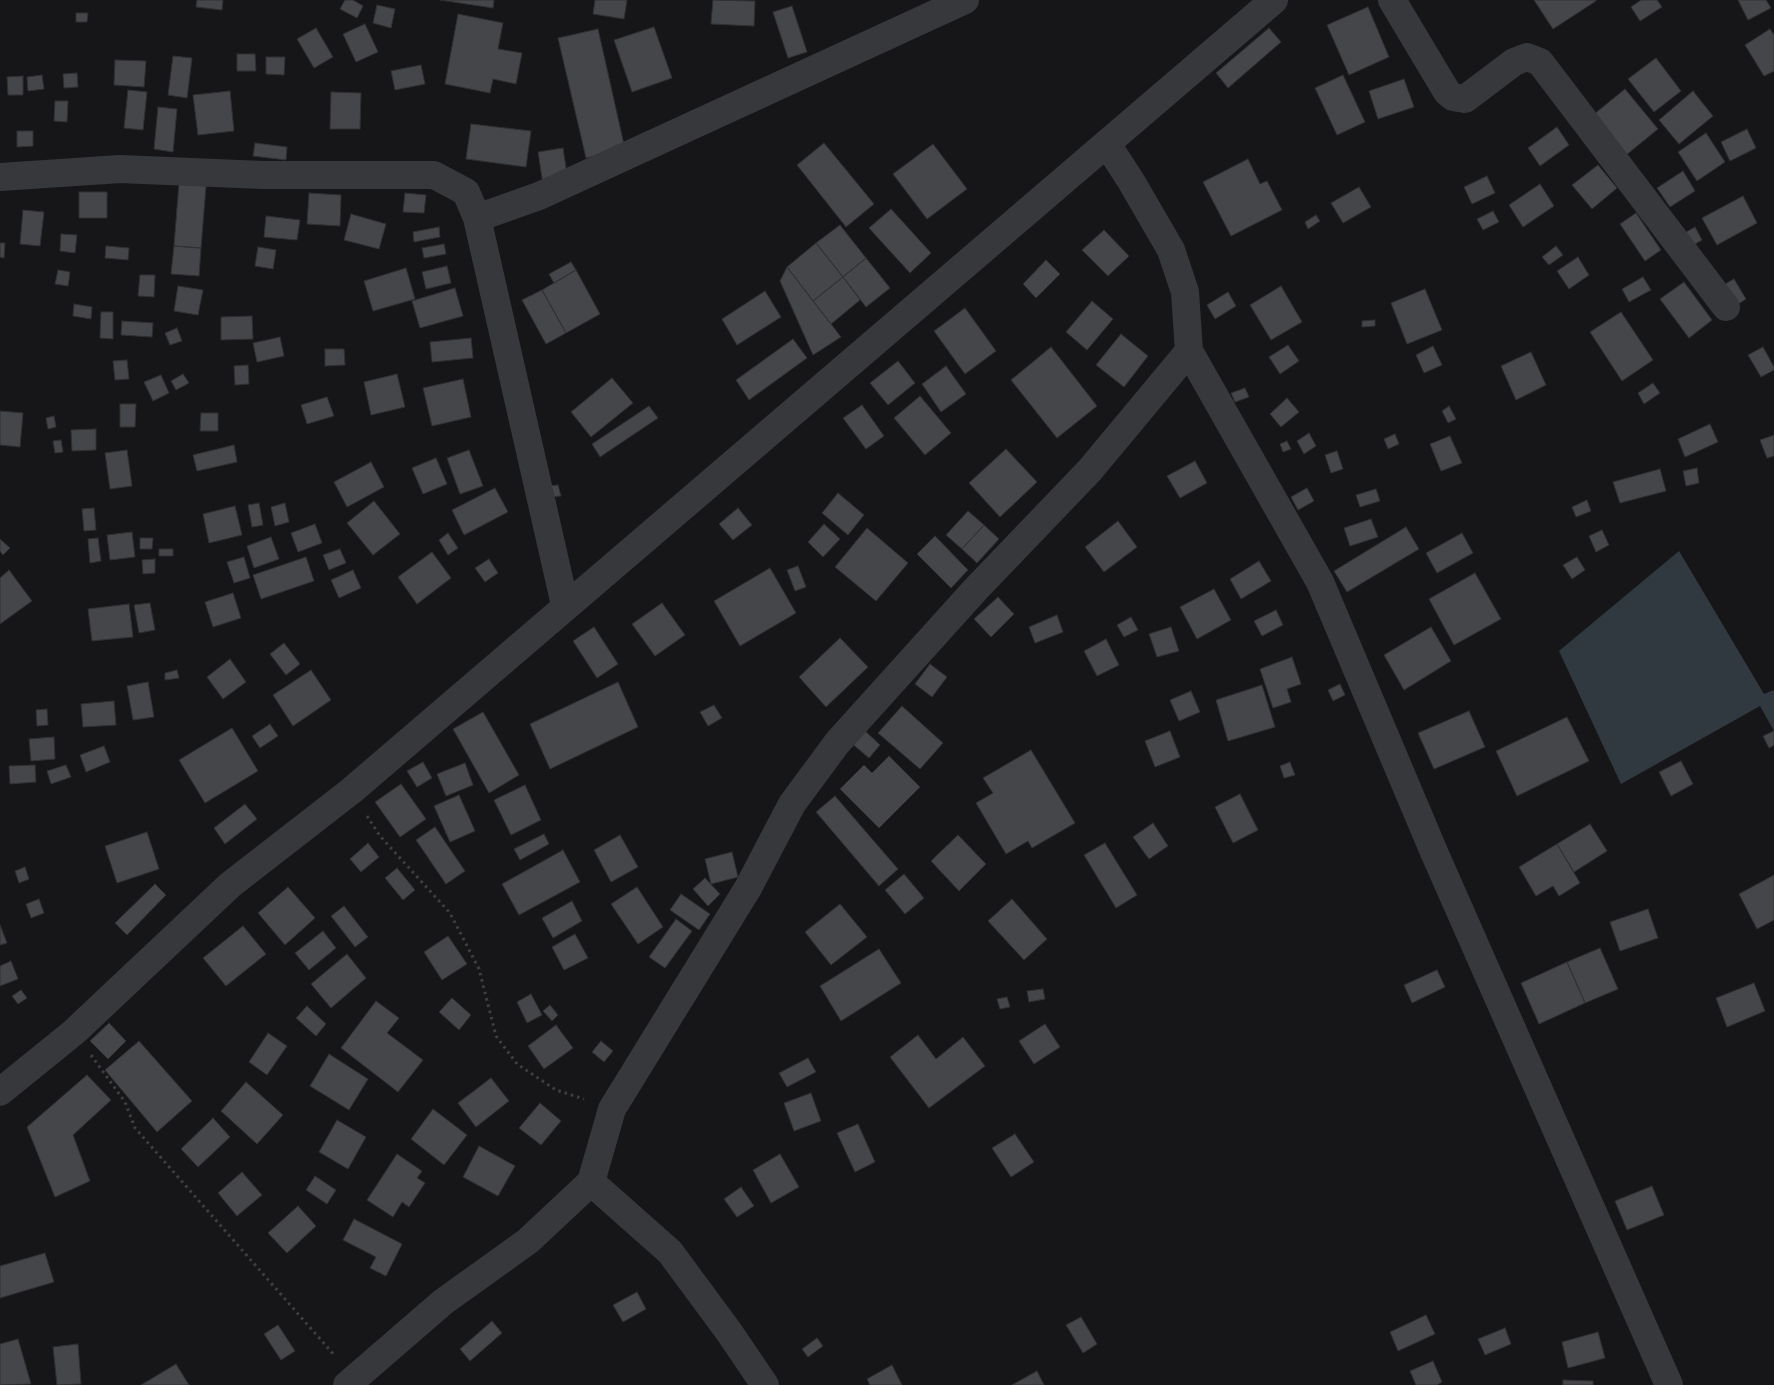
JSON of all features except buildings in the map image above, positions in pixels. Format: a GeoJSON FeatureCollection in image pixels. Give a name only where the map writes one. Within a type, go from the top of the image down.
{"type":"FeatureCollection","features":[{"type":"Feature","properties":{"kind":"street"},"geometry":{"type":"LineString","coordinates":[[476,218],[539,196],[965,0]]}},
{"type":"Feature","properties":{"kind":"street"},"geometry":{"type":"LineString","coordinates":[[0,1092],[74,1032],[230,885],[351,790],[1274,0]]}},
{"type":"Feature","properties":{"kind":"street"},"geometry":{"type":"LineString","coordinates":[[1392,0],[1447,92],[1453,97],[1465,99],[1514,62],[1527,58],[1540,62],[1726,307]]}},
{"type":"Feature","properties":{"kind":"street"},"geometry":{"type":"LineString","coordinates":[[1106,144],[1131,181],[1171,250],[1185,292],[1189,351],[1320,582],[1434,852],[1670,1385]]}},
{"type":"Feature","properties":{"kind":"street"},"geometry":{"type":"LineString","coordinates":[[0,177],[120,168],[263,175],[434,175],[466,192],[476,218],[565,605]]}},
{"type":"Feature","properties":{"kind":"street"},"geometry":{"type":"LineString","coordinates":[[351,1382],[443,1302],[528,1241],[591,1182],[612,1109],[748,888],[792,804],[837,743],[975,590],[1090,470],[1189,351]]}},
{"type":"Feature","properties":{"kind":"street"},"geometry":{"type":"LineString","coordinates":[[591,1182],[670,1252],[730,1332],[764,1385]]}},
{"type":"Feature","properties":{"kind":"path"},"geometry":{"type":"LineString","coordinates":[[351,790],[380,836],[450,913],[479,969],[496,1036],[517,1064],[556,1090],[612,1109]]}},
{"type":"Feature","properties":{"kind":"path"},"geometry":{"type":"LineString","coordinates":[[74,1032],[125,1102],[135,1128],[351,1382]]}},
{"type":"Feature","properties":{"kind":"shaded area"},"geometry":{"type":"Polygon","coordinates":[[[1679,551],[1764,694],[1774,690],[1774,731],[1760,706],[1621,784],[1559,651],[1679,551]]]}}]}
